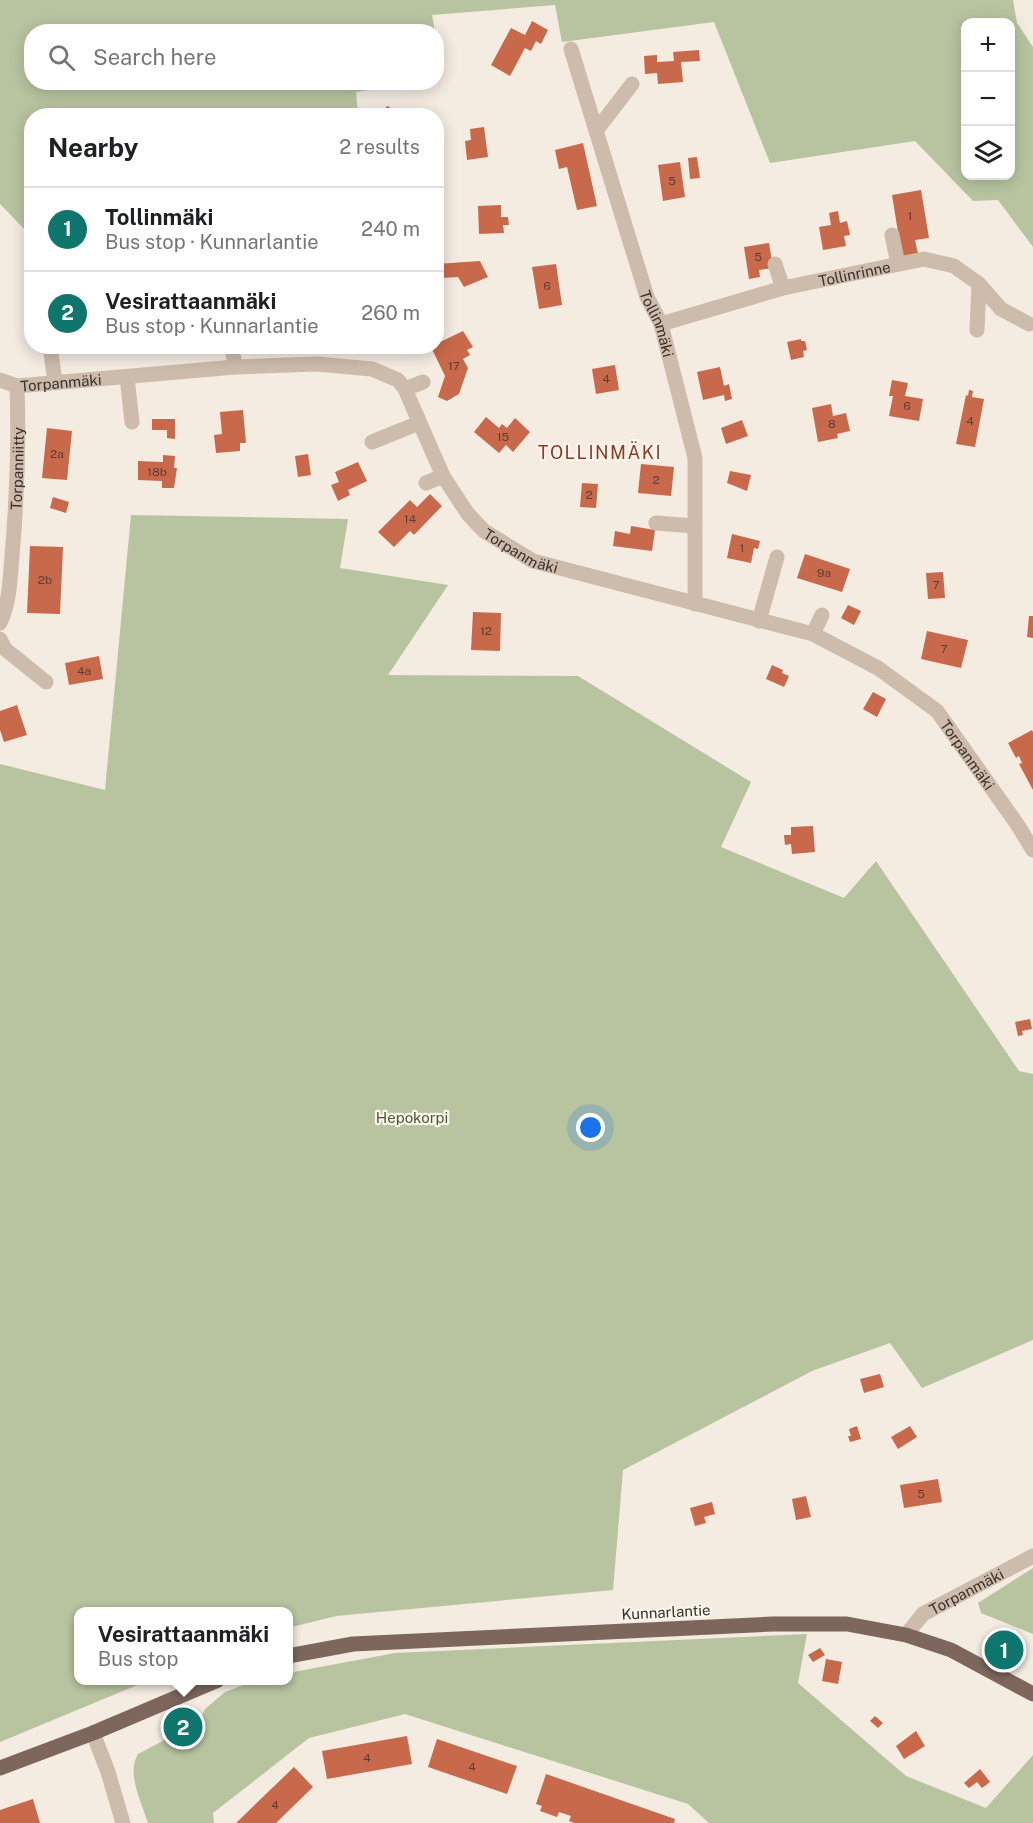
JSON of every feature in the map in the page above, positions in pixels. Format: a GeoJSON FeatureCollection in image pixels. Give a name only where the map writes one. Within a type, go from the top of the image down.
{"type":"FeatureCollection","features":[{"type":"Feature","properties":{"kind":"main road","name":"Kunnarlantie"},"geometry":{"type":"LineString","coordinates":[[293,1655],[353,1644],[773,1624],[847,1624],[906,1635],[951,1650],[1033,1694]]}},
{"type":"Feature","properties":{"kind":"main road"},"geometry":{"type":"LineString","coordinates":[[0,1768],[93,1733],[206,1685]]}},
{"type":"Feature","properties":{"kind":"street","name":"Tollinmäki"},"geometry":{"type":"LineString","coordinates":[[571,50],[647,297],[661,324],[694,458],[695,604]]}},
{"type":"Feature","properties":{"kind":"street"},"geometry":{"type":"LineString","coordinates":[[596,131],[632,84]]}},
{"type":"Feature","properties":{"kind":"street"},"geometry":{"type":"LineString","coordinates":[[892,235],[898,264]]}},
{"type":"Feature","properties":{"kind":"street","name":"Tollinrinne"},"geometry":{"type":"LineString","coordinates":[[661,324],[783,288],[924,259],[954,266],[979,284],[1001,309],[1029,324]]}},
{"type":"Feature","properties":{"kind":"street"},"geometry":{"type":"LineString","coordinates":[[775,264],[783,288]]}},
{"type":"Feature","properties":{"kind":"street"},"geometry":{"type":"LineString","coordinates":[[977,330],[979,284]]}},
{"type":"Feature","properties":{"kind":"street"},"geometry":{"type":"LineString","coordinates":[[51,354],[55,382]]}},
{"type":"Feature","properties":{"kind":"street"},"geometry":{"type":"LineString","coordinates":[[233,354],[235,367]]}},
{"type":"Feature","properties":{"kind":"street","name":"Torpanmäki"},"geometry":{"type":"LineString","coordinates":[[0,380],[17,386],[235,367],[317,364],[372,369],[398,380],[405,389],[443,476],[468,514],[484,531],[533,561],[813,634],[878,668],[937,711],[1033,850]]}},
{"type":"Feature","properties":{"kind":"street"},"geometry":{"type":"LineString","coordinates":[[127,377],[132,422]]}},
{"type":"Feature","properties":{"kind":"street"},"geometry":{"type":"LineString","coordinates":[[405,389],[423,382]]}},
{"type":"Feature","properties":{"kind":"street","name":"Torpanniitty"},"geometry":{"type":"LineString","coordinates":[[0,623],[7,607],[15,524],[17,386]]}},
{"type":"Feature","properties":{"kind":"street"},"geometry":{"type":"LineString","coordinates":[[372,442],[419,423]]}},
{"type":"Feature","properties":{"kind":"street"},"geometry":{"type":"LineString","coordinates":[[426,483],[443,476]]}},
{"type":"Feature","properties":{"kind":"street"},"geometry":{"type":"LineString","coordinates":[[656,523],[695,526]]}},
{"type":"Feature","properties":{"kind":"street"},"geometry":{"type":"LineString","coordinates":[[759,621],[777,557]]}},
{"type":"Feature","properties":{"kind":"street"},"geometry":{"type":"LineString","coordinates":[[813,634],[822,615]]}},
{"type":"Feature","properties":{"kind":"street"},"geometry":{"type":"LineString","coordinates":[[0,639],[5,649],[46,682]]}},
{"type":"Feature","properties":{"kind":"street","name":"Torpanmäki"},"geometry":{"type":"LineString","coordinates":[[906,1635],[930,1610],[1033,1556]]}},
{"type":"Feature","properties":{"kind":"street"},"geometry":{"type":"LineString","coordinates":[[93,1733],[123,1823]]}},
{"type":"Feature","properties":{"kind":"green space"},"geometry":{"type":"Polygon","coordinates":[[[0,0],[1013,0],[1017,23],[1033,47],[1033,247],[998,200],[973,201],[915,141],[770,163],[714,22],[562,42],[555,5],[432,15],[434,24],[24,24],[24,90],[369,90],[356,92],[357,108],[24,108],[24,229],[0,204],[0,0]]]}},
{"type":"Feature","properties":{"kind":"green space","name":"Hepokorpi"},"geometry":{"type":"Polygon","coordinates":[[[131,515],[348,519],[340,568],[448,585],[388,675],[578,676],[751,782],[721,847],[844,898],[876,861],[1019,1071],[1033,1074],[1033,1340],[922,1388],[890,1343],[812,1371],[623,1470],[613,1590],[336,1616],[293,1627],[293,1607],[74,1607],[74,1685],[137,1685],[0,1742],[0,764],[105,790],[131,515]]]}},
{"type":"Feature","properties":{"kind":"green space"},"geometry":{"type":"Polygon","coordinates":[[[1033,1568],[1033,1634],[981,1613],[978,1603],[1033,1568]]]}},
{"type":"Feature","properties":{"kind":"green space"},"geometry":{"type":"Polygon","coordinates":[[[807,1634],[798,1683],[906,1776],[986,1808],[1033,1755],[1033,1823],[709,1823],[688,1804],[405,1714],[309,1738],[213,1813],[214,1823],[148,1823],[134,1779],[138,1754],[199,1722],[205,1709],[225,1692],[243,1685],[293,1685],[293,1672],[395,1653],[807,1634]]]}},
{"type":"Feature","properties":{"kind":"building"},"geometry":{"type":"Polygon","coordinates":[[[532,21],[548,30],[541,44],[536,41],[531,51],[525,48],[510,76],[491,65],[511,28],[525,35],[532,21]]]}},
{"type":"Feature","properties":{"kind":"building"},"geometry":{"type":"Polygon","coordinates":[[[699,50],[700,61],[681,62],[683,82],[658,84],[657,73],[645,74],[644,56],[657,55],[657,62],[674,61],[673,52],[699,50]]]}},
{"type":"Feature","properties":{"kind":"building"},"geometry":{"type":"Polygon","coordinates":[[[484,127],[488,157],[467,160],[465,141],[471,140],[470,129],[484,127]]]}},
{"type":"Feature","properties":{"kind":"building"},"geometry":{"type":"Polygon","coordinates":[[[583,143],[597,206],[577,210],[567,167],[559,169],[555,150],[583,143]]]}},
{"type":"Feature","properties":{"kind":"building"},"geometry":{"type":"Polygon","coordinates":[[[697,157],[700,178],[690,179],[688,158],[697,157]]]}},
{"type":"Feature","properties":{"kind":"building"},"geometry":{"type":"Polygon","coordinates":[[[680,162],[685,197],[663,201],[658,165],[680,162]]]}},
{"type":"Feature","properties":{"kind":"building"},"geometry":{"type":"Polygon","coordinates":[[[921,190],[929,238],[915,240],[918,254],[902,257],[892,195],[921,190]]]}},
{"type":"Feature","properties":{"kind":"building"},"geometry":{"type":"Polygon","coordinates":[[[501,205],[501,217],[508,217],[509,225],[503,225],[504,233],[479,234],[478,206],[501,205]]]}},
{"type":"Feature","properties":{"kind":"building"},"geometry":{"type":"Polygon","coordinates":[[[838,211],[840,223],[847,221],[850,235],[844,236],[846,246],[823,250],[819,227],[831,225],[829,213],[838,211]]]}},
{"type":"Feature","properties":{"kind":"building"},"geometry":{"type":"Polygon","coordinates":[[[769,243],[773,268],[759,270],[760,277],[749,279],[744,247],[769,243]]]}},
{"type":"Feature","properties":{"kind":"building"},"geometry":{"type":"Polygon","coordinates":[[[480,261],[488,277],[464,287],[458,277],[444,278],[444,263],[480,261]]]}},
{"type":"Feature","properties":{"kind":"building"},"geometry":{"type":"Polygon","coordinates":[[[556,264],[562,305],[539,309],[532,267],[556,264]]]}},
{"type":"Feature","properties":{"kind":"building"},"geometry":{"type":"Polygon","coordinates":[[[463,331],[473,347],[467,350],[470,355],[463,359],[468,368],[459,394],[447,401],[438,397],[445,376],[434,354],[444,354],[444,340],[463,331]]]}},
{"type":"Feature","properties":{"kind":"building"},"geometry":{"type":"Polygon","coordinates":[[[801,339],[805,341],[807,350],[803,351],[804,357],[791,360],[787,342],[801,339]]]}},
{"type":"Feature","properties":{"kind":"building"},"geometry":{"type":"Polygon","coordinates":[[[615,365],[619,390],[596,394],[592,369],[615,365]]]}},
{"type":"Feature","properties":{"kind":"building"},"geometry":{"type":"Polygon","coordinates":[[[720,367],[724,386],[729,384],[732,399],[725,401],[724,395],[703,400],[697,372],[720,367]]]}},
{"type":"Feature","properties":{"kind":"building"},"geometry":{"type":"Polygon","coordinates":[[[892,380],[908,383],[905,396],[923,399],[919,421],[889,416],[893,396],[889,396],[892,380]]]}},
{"type":"Feature","properties":{"kind":"building"},"geometry":{"type":"Polygon","coordinates":[[[969,390],[973,391],[972,397],[984,399],[975,447],[956,444],[969,390]]]}},
{"type":"Feature","properties":{"kind":"building"},"geometry":{"type":"Polygon","coordinates":[[[831,404],[833,416],[846,413],[850,431],[837,434],[838,438],[818,442],[812,408],[831,404]]]}},
{"type":"Feature","properties":{"kind":"building"},"geometry":{"type":"Polygon","coordinates":[[[243,410],[246,443],[240,443],[240,451],[216,453],[214,435],[222,434],[220,412],[243,410]]]}},
{"type":"Feature","properties":{"kind":"building"},"geometry":{"type":"Polygon","coordinates":[[[486,417],[499,428],[502,424],[507,428],[515,418],[530,432],[513,452],[506,445],[499,453],[474,432],[486,417]]]}},
{"type":"Feature","properties":{"kind":"building"},"geometry":{"type":"Polygon","coordinates":[[[152,419],[175,419],[175,439],[167,438],[167,430],[152,430],[152,419]]]}},
{"type":"Feature","properties":{"kind":"building"},"geometry":{"type":"Polygon","coordinates":[[[742,420],[748,436],[726,444],[721,428],[742,420]]]}},
{"type":"Feature","properties":{"kind":"building"},"geometry":{"type":"Polygon","coordinates":[[[47,428],[72,431],[67,480],[42,478],[47,428]]]}},
{"type":"Feature","properties":{"kind":"building"},"geometry":{"type":"Polygon","coordinates":[[[308,454],[311,475],[298,477],[295,456],[308,454]]]}},
{"type":"Feature","properties":{"kind":"building"},"geometry":{"type":"Polygon","coordinates":[[[163,455],[175,456],[174,468],[177,468],[174,488],[162,488],[162,481],[138,480],[138,461],[163,462],[163,455]]]}},
{"type":"Feature","properties":{"kind":"building"},"geometry":{"type":"Polygon","coordinates":[[[358,462],[367,481],[348,490],[350,495],[338,501],[331,485],[339,482],[335,472],[358,462]]]}},
{"type":"Feature","properties":{"kind":"building"},"geometry":{"type":"Polygon","coordinates":[[[641,464],[674,467],[671,496],[638,493],[641,464]]]}},
{"type":"Feature","properties":{"kind":"building"},"geometry":{"type":"Polygon","coordinates":[[[730,471],[751,475],[747,491],[727,483],[730,471]]]}},
{"type":"Feature","properties":{"kind":"building"},"geometry":{"type":"Polygon","coordinates":[[[582,483],[598,484],[596,508],[580,507],[582,483]]]}},
{"type":"Feature","properties":{"kind":"building"},"geometry":{"type":"Polygon","coordinates":[[[430,494],[442,506],[414,535],[410,531],[394,547],[378,532],[410,500],[417,507],[430,494]]]}},
{"type":"Feature","properties":{"kind":"building"},"geometry":{"type":"Polygon","coordinates":[[[53,497],[69,502],[66,513],[50,508],[53,497]]]}},
{"type":"Feature","properties":{"kind":"building"},"geometry":{"type":"Polygon","coordinates":[[[631,526],[655,530],[652,551],[613,546],[615,531],[630,534],[631,526]]]}},
{"type":"Feature","properties":{"kind":"building"},"geometry":{"type":"Polygon","coordinates":[[[732,534],[760,541],[758,549],[754,548],[751,563],[727,558],[732,534]]]}},
{"type":"Feature","properties":{"kind":"building"},"geometry":{"type":"Polygon","coordinates":[[[30,546],[63,547],[60,614],[27,613],[30,546]]]}},
{"type":"Feature","properties":{"kind":"building"},"geometry":{"type":"Polygon","coordinates":[[[805,554],[850,569],[842,592],[797,578],[805,554]]]}},
{"type":"Feature","properties":{"kind":"building"},"geometry":{"type":"Polygon","coordinates":[[[943,572],[945,598],[928,599],[926,573],[943,572]]]}},
{"type":"Feature","properties":{"kind":"building"},"geometry":{"type":"Polygon","coordinates":[[[848,605],[861,611],[854,625],[841,618],[848,605]]]}},
{"type":"Feature","properties":{"kind":"building"},"geometry":{"type":"Polygon","coordinates":[[[473,612],[501,613],[500,651],[471,650],[473,612]]]}},
{"type":"Feature","properties":{"kind":"building"},"geometry":{"type":"Polygon","coordinates":[[[1029,616],[1033,616],[1033,638],[1027,637],[1029,616]]]}},
{"type":"Feature","properties":{"kind":"building"},"geometry":{"type":"Polygon","coordinates":[[[927,631],[968,640],[961,668],[921,659],[927,631]]]}},
{"type":"Feature","properties":{"kind":"building"},"geometry":{"type":"Polygon","coordinates":[[[99,656],[103,679],[69,685],[65,663],[99,656]]]}},
{"type":"Feature","properties":{"kind":"building"},"geometry":{"type":"Polygon","coordinates":[[[772,665],[789,676],[784,687],[766,679],[772,665]]]}},
{"type":"Feature","properties":{"kind":"building"},"geometry":{"type":"Polygon","coordinates":[[[873,692],[886,699],[877,717],[863,709],[873,692]]]}},
{"type":"Feature","properties":{"kind":"building"},"geometry":{"type":"Polygon","coordinates":[[[17,705],[27,735],[4,742],[0,730],[0,711],[17,705]]]}},
{"type":"Feature","properties":{"kind":"building"},"geometry":{"type":"Polygon","coordinates":[[[1032,730],[1033,790],[1019,764],[1022,763],[1019,756],[1016,758],[1008,743],[1032,730]]]}},
{"type":"Feature","properties":{"kind":"building"},"geometry":{"type":"Polygon","coordinates":[[[813,826],[815,852],[792,854],[791,844],[785,845],[784,835],[791,835],[791,827],[813,826]]]}},
{"type":"Feature","properties":{"kind":"building"},"geometry":{"type":"Polygon","coordinates":[[[1030,1019],[1032,1029],[1022,1031],[1023,1035],[1018,1036],[1015,1022],[1030,1019]]]}},
{"type":"Feature","properties":{"kind":"building"},"geometry":{"type":"Polygon","coordinates":[[[880,1374],[884,1387],[864,1393],[860,1379],[880,1374]]]}},
{"type":"Feature","properties":{"kind":"building"},"geometry":{"type":"Polygon","coordinates":[[[857,1426],[861,1439],[850,1442],[849,1429],[857,1426]]]}},
{"type":"Feature","properties":{"kind":"building"},"geometry":{"type":"Polygon","coordinates":[[[910,1426],[917,1437],[898,1449],[891,1437],[910,1426]]]}},
{"type":"Feature","properties":{"kind":"building"},"geometry":{"type":"Polygon","coordinates":[[[938,1479],[942,1502],[904,1508],[900,1485],[938,1479]]]}},
{"type":"Feature","properties":{"kind":"building"},"geometry":{"type":"Polygon","coordinates":[[[806,1496],[811,1517],[796,1520],[792,1499],[806,1496]]]}},
{"type":"Feature","properties":{"kind":"building"},"geometry":{"type":"Polygon","coordinates":[[[712,1502],[715,1514],[704,1517],[706,1523],[695,1526],[690,1508],[712,1502]]]}},
{"type":"Feature","properties":{"kind":"building"},"geometry":{"type":"Polygon","coordinates":[[[820,1648],[825,1655],[813,1662],[808,1655],[820,1648]]]}},
{"type":"Feature","properties":{"kind":"building"},"geometry":{"type":"Polygon","coordinates":[[[826,1659],[842,1662],[838,1684],[822,1681],[826,1659]]]}},
{"type":"Feature","properties":{"kind":"building"},"geometry":{"type":"Polygon","coordinates":[[[875,1716],[883,1723],[878,1728],[870,1721],[875,1716]]]}},
{"type":"Feature","properties":{"kind":"building"},"geometry":{"type":"Polygon","coordinates":[[[916,1731],[925,1746],[904,1759],[896,1746],[916,1731]]]}},
{"type":"Feature","properties":{"kind":"building"},"geometry":{"type":"Polygon","coordinates":[[[407,1736],[412,1764],[327,1779],[322,1751],[407,1736]]]}},
{"type":"Feature","properties":{"kind":"building"},"geometry":{"type":"Polygon","coordinates":[[[437,1739],[517,1766],[507,1794],[428,1767],[437,1739]]]}},
{"type":"Feature","properties":{"kind":"building"},"geometry":{"type":"Polygon","coordinates":[[[294,1767],[313,1787],[276,1823],[236,1823],[294,1767]]]}},
{"type":"Feature","properties":{"kind":"building"},"geometry":{"type":"Polygon","coordinates":[[[980,1769],[990,1782],[982,1788],[977,1782],[969,1788],[964,1783],[980,1769]]]}},
{"type":"Feature","properties":{"kind":"building"},"geometry":{"type":"Polygon","coordinates":[[[546,1774],[675,1819],[674,1823],[574,1823],[569,1821],[571,1816],[559,1812],[557,1817],[540,1811],[542,1806],[536,1804],[546,1774]]]}},
{"type":"Feature","properties":{"kind":"building"},"geometry":{"type":"Polygon","coordinates":[[[33,1799],[40,1823],[0,1823],[0,1810],[33,1799]]]}},
{"type":"Feature","properties":{"kind":"place","name":"Tollinmäki"},"geometry":{"type":"Point","coordinates":[1004,1650]}},
{"type":"Feature","properties":{"kind":"place","name":"Vesirattaanmäki"},"geometry":{"type":"Point","coordinates":[183,1727]}},
{"type":"Feature","properties":{"kind":"district","name":"TOLLINMÄKI"},"geometry":{"type":"Point","coordinates":[600,452]}}]}
